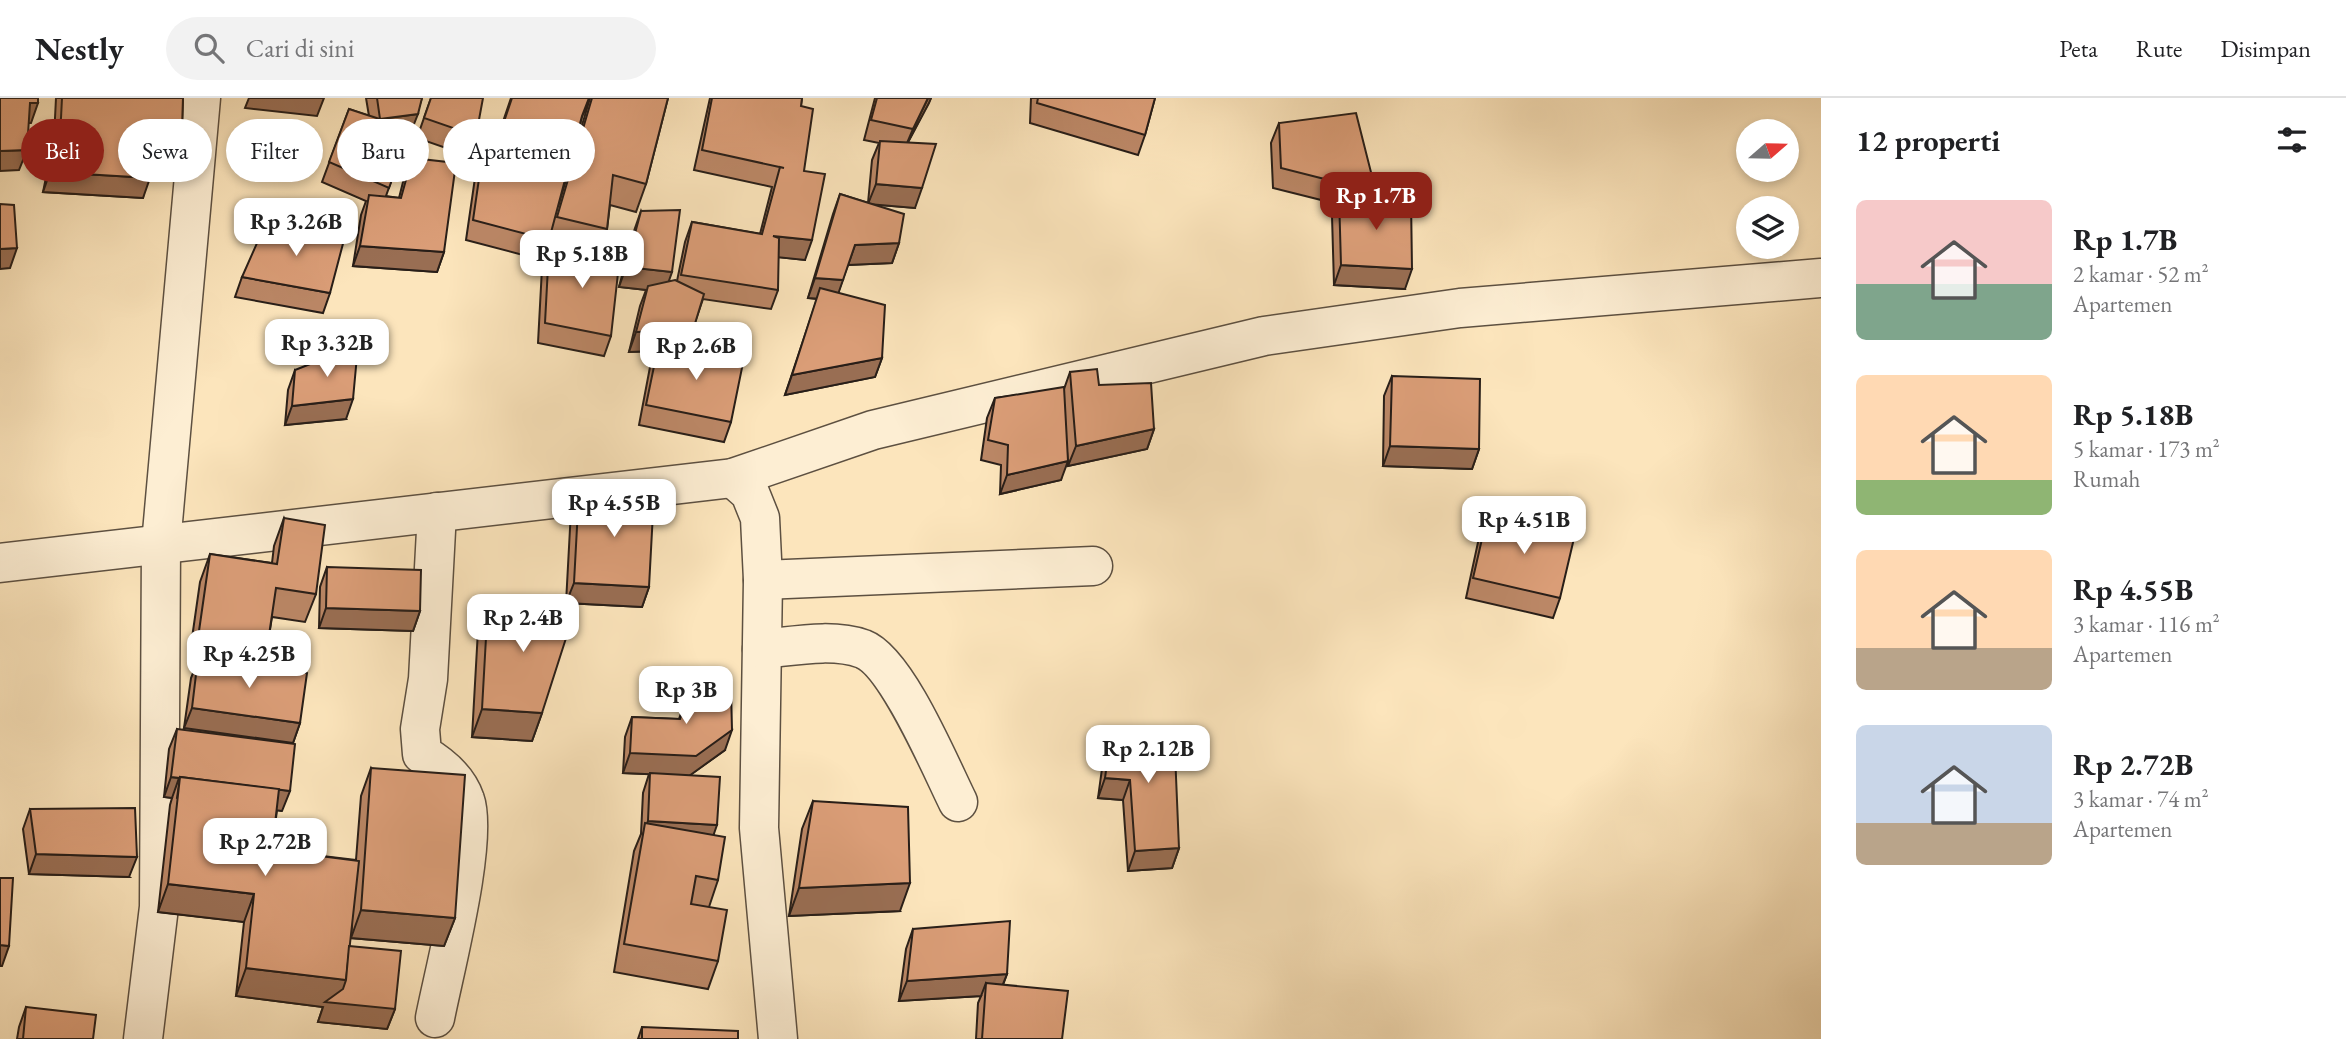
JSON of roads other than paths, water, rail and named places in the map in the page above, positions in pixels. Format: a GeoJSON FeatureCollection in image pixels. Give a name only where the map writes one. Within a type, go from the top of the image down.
{"type":"FeatureCollection","features":[{"type":"Feature","properties":{"kind":"street"},"geometry":{"type":"LineString","coordinates":[[143,1039],[159,906],[161,544],[201,98]]}},
{"type":"Feature","properties":{"kind":"street"},"geometry":{"type":"LineString","coordinates":[[0,563],[733,478],[873,430],[1264,336],[1460,308],[1821,278]]}},
{"type":"Feature","properties":{"kind":"street"},"geometry":{"type":"LineString","coordinates":[[733,478],[750,493],[760,518],[763,580],[759,828],[778,1039]]}},
{"type":"Feature","properties":{"kind":"street"},"geometry":{"type":"LineString","coordinates":[[435,1018],[470,836],[466,801],[453,778],[422,754],[421,729],[428,679],[437,512]]}},
{"type":"Feature","properties":{"kind":"street"},"geometry":{"type":"LineString","coordinates":[[763,580],[1093,566]]}},
{"type":"Feature","properties":{"kind":"street"},"geometry":{"type":"LineString","coordinates":[[762,649],[824,643],[865,650],[898,683],[958,802]]}}]}
